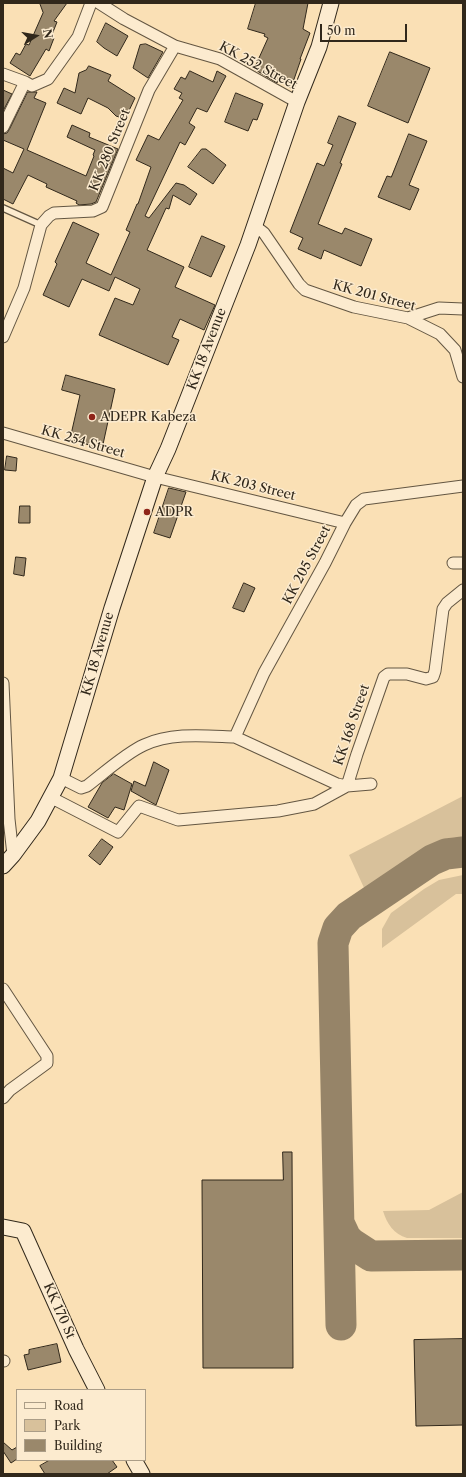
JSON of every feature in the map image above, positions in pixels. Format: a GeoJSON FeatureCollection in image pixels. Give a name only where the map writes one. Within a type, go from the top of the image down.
{"type":"FeatureCollection","features":[{"type":"Feature","properties":{"kind":"main road","name":"KK 18 Avenue"},"geometry":{"type":"LineString","coordinates":[[8,861],[38,821],[61,778],[112,608],[155,477],[168,449],[255,226],[297,102],[319,47],[331,3]]}},
{"type":"Feature","properties":{"kind":"main road","name":"KK 170 St"},"geometry":{"type":"LineString","coordinates":[[3,1227],[23,1230],[76,1349],[96,1389]]}},
{"type":"Feature","properties":{"kind":"main road"},"geometry":{"type":"LineString","coordinates":[[135,1461],[142,1474]]}},
{"type":"Feature","properties":{"kind":"street"},"geometry":{"type":"LineString","coordinates":[[3,74],[32,86],[48,79],[78,37],[91,3]]}},
{"type":"Feature","properties":{"kind":"street","name":"KK 252 Street"},"geometry":{"type":"LineString","coordinates":[[99,3],[124,19],[175,46],[220,59],[297,102]]}},
{"type":"Feature","properties":{"kind":"street","name":"KK 280 Street"},"geometry":{"type":"LineString","coordinates":[[41,225],[54,213],[93,211],[102,207],[149,90],[175,46]]}},
{"type":"Feature","properties":{"kind":"street"},"geometry":{"type":"LineString","coordinates":[[3,127],[24,82]]}},
{"type":"Feature","properties":{"kind":"street"},"geometry":{"type":"LineString","coordinates":[[3,337],[24,288],[41,225]]}},
{"type":"Feature","properties":{"kind":"street","name":"KK 201 Street"},"geometry":{"type":"LineString","coordinates":[[255,226],[264,233],[299,284],[305,290],[354,308],[408,318],[440,334],[455,350],[463,377]]}},
{"type":"Feature","properties":{"kind":"street"},"geometry":{"type":"LineString","coordinates":[[408,318],[439,308],[463,309]]}},
{"type":"Feature","properties":{"kind":"street","name":"KK 254 Street"},"geometry":{"type":"LineString","coordinates":[[3,433],[155,477]]}},
{"type":"Feature","properties":{"kind":"street","name":"KK 203 Street"},"geometry":{"type":"LineString","coordinates":[[155,477],[345,523]]}},
{"type":"Feature","properties":{"kind":"street","name":"KK 205 Street"},"geometry":{"type":"LineString","coordinates":[[235,737],[264,673],[356,505],[364,499],[463,486]]}},
{"type":"Feature","properties":{"kind":"street","name":"KK 168 Street"},"geometry":{"type":"LineString","coordinates":[[347,786],[382,681],[388,674],[407,674],[426,679],[433,677],[443,609],[447,603],[463,590]]}},
{"type":"Feature","properties":{"kind":"street"},"geometry":{"type":"LineString","coordinates":[[3,683],[9,819],[8,861]]}},
{"type":"Feature","properties":{"kind":"street"},"geometry":{"type":"LineString","coordinates":[[61,778],[81,788],[87,786],[134,750],[145,744],[158,740],[192,735],[235,737],[328,780],[347,786],[371,784]]}},
{"type":"Feature","properties":{"kind":"street"},"geometry":{"type":"LineString","coordinates":[[50,797],[118,832],[139,806],[178,820],[186,820],[278,811],[314,804],[347,786]]}},
{"type":"Feature","properties":{"kind":"street"},"geometry":{"type":"LineString","coordinates":[[3,989],[47,1056],[47,1063],[10,1090],[3,1098]]}},
{"type":"Feature","properties":{"kind":"lane"},"geometry":{"type":"LineString","coordinates":[[3,208],[41,225]]}},
{"type":"Feature","properties":{"kind":"green space"},"geometry":{"type":"Polygon","coordinates":[[[463,796],[463,837],[448,838],[435,844],[365,890],[349,855],[463,796]]]}},
{"type":"Feature","properties":{"kind":"green space"},"geometry":{"type":"Polygon","coordinates":[[[463,875],[463,894],[456,894],[382,948],[382,929],[391,913],[439,880],[463,875]]]}},
{"type":"Feature","properties":{"kind":"green space"},"geometry":{"type":"Polygon","coordinates":[[[463,1192],[463,1238],[407,1238],[398,1234],[392,1228],[383,1211],[429,1210],[463,1192]]]}},
{"type":"Feature","properties":{"kind":"building"},"geometry":{"type":"Polygon","coordinates":[[[40,3],[67,3],[54,21],[57,22],[51,37],[54,38],[49,51],[46,49],[30,76],[10,63],[16,53],[20,55],[26,44],[29,45],[43,13],[40,3]]]}},
{"type":"Feature","properties":{"kind":"building"},"geometry":{"type":"Polygon","coordinates":[[[256,3],[308,3],[303,29],[310,33],[291,88],[278,80],[277,83],[254,69],[268,38],[264,36],[265,34],[248,29],[256,3]]]}},
{"type":"Feature","properties":{"kind":"building"},"geometry":{"type":"Polygon","coordinates":[[[106,23],[128,36],[117,56],[97,42],[106,23]]]}},
{"type":"Feature","properties":{"kind":"building"},"geometry":{"type":"Polygon","coordinates":[[[146,44],[163,52],[148,78],[133,68],[140,45],[146,44]]]}},
{"type":"Feature","properties":{"kind":"building"},"geometry":{"type":"Polygon","coordinates":[[[390,52],[430,68],[408,123],[368,106],[390,52]]]}},
{"type":"Feature","properties":{"kind":"building"},"geometry":{"type":"Polygon","coordinates":[[[89,66],[111,75],[108,81],[135,98],[125,119],[116,116],[108,108],[88,98],[81,114],[57,103],[64,88],[75,93],[79,73],[86,70],[89,66]]]}},
{"type":"Feature","properties":{"kind":"building"},"geometry":{"type":"Polygon","coordinates":[[[190,71],[213,82],[217,71],[226,76],[207,112],[197,108],[189,123],[195,127],[185,145],[180,142],[145,216],[149,218],[176,183],[184,185],[197,194],[190,205],[173,195],[169,209],[166,208],[147,250],[184,267],[175,287],[215,305],[204,330],[180,319],[172,337],[179,340],[168,365],[99,335],[115,298],[133,305],[140,289],[115,277],[109,291],[82,279],[69,307],[43,295],[57,264],[55,262],[73,222],[99,234],[86,263],[111,275],[130,232],[126,230],[138,204],[151,167],[136,160],[148,135],[159,140],[183,100],[179,98],[182,93],[174,89],[181,77],[185,79],[190,71]]]}},
{"type":"Feature","properties":{"kind":"building"},"geometry":{"type":"Polygon","coordinates":[[[3,90],[12,94],[3,111],[3,90]]]}},
{"type":"Feature","properties":{"kind":"building"},"geometry":{"type":"Polygon","coordinates":[[[28,92],[37,92],[34,98],[46,103],[27,150],[86,176],[95,150],[67,137],[72,125],[90,133],[89,137],[118,149],[96,202],[79,205],[76,203],[77,201],[46,187],[47,184],[28,175],[13,204],[3,199],[3,168],[13,173],[24,149],[3,140],[3,134],[7,133],[9,130],[28,92]]]}},
{"type":"Feature","properties":{"kind":"building"},"geometry":{"type":"Polygon","coordinates":[[[236,93],[263,104],[257,120],[253,119],[248,131],[225,122],[236,93]]]}},
{"type":"Feature","properties":{"kind":"building"},"geometry":{"type":"Polygon","coordinates":[[[339,116],[356,123],[340,163],[342,164],[318,224],[342,234],[345,228],[372,239],[361,266],[324,250],[321,259],[298,249],[303,238],[290,232],[317,163],[324,166],[333,145],[328,143],[339,116]]]}},
{"type":"Feature","properties":{"kind":"building"},"geometry":{"type":"Polygon","coordinates":[[[409,134],[427,141],[409,185],[419,189],[410,210],[378,197],[387,176],[391,177],[409,134]]]}},
{"type":"Feature","properties":{"kind":"building"},"geometry":{"type":"Polygon","coordinates":[[[202,149],[206,149],[226,165],[213,184],[188,167],[202,149]]]}},
{"type":"Feature","properties":{"kind":"building"},"geometry":{"type":"Polygon","coordinates":[[[202,236],[225,246],[211,277],[189,267],[202,236]]]}},
{"type":"Feature","properties":{"kind":"building","name":"ADEPR Kabeza"},"geometry":{"type":"Polygon","coordinates":[[[66,375],[115,389],[102,449],[70,439],[80,395],[62,390],[66,375]]]}},
{"type":"Feature","properties":{"kind":"building"},"geometry":{"type":"Polygon","coordinates":[[[7,456],[17,458],[16,471],[5,470],[7,456]]]}},
{"type":"Feature","properties":{"kind":"building"},"geometry":{"type":"Polygon","coordinates":[[[169,488],[186,492],[170,538],[154,533],[169,488]]]}},
{"type":"Feature","properties":{"kind":"building"},"geometry":{"type":"Polygon","coordinates":[[[20,506],[30,506],[30,523],[19,523],[20,506]]]}},
{"type":"Feature","properties":{"kind":"building"},"geometry":{"type":"Polygon","coordinates":[[[16,557],[26,558],[24,576],[14,574],[16,557]]]}},
{"type":"Feature","properties":{"kind":"building"},"geometry":{"type":"Polygon","coordinates":[[[244,583],[255,588],[244,612],[233,608],[244,583]]]}},
{"type":"Feature","properties":{"kind":"building"},"geometry":{"type":"Polygon","coordinates":[[[154,762],[169,770],[156,805],[131,791],[134,781],[145,786],[154,762]]]}},
{"type":"Feature","properties":{"kind":"building"},"geometry":{"type":"Polygon","coordinates":[[[114,774],[132,784],[124,810],[115,807],[108,818],[88,807],[102,783],[114,774]]]}},
{"type":"Feature","properties":{"kind":"building"},"geometry":{"type":"Polygon","coordinates":[[[102,839],[113,847],[100,865],[89,856],[102,839]]]}},
{"type":"Feature","properties":{"kind":"building"},"geometry":{"type":"Polygon","coordinates":[[[283,1152],[292,1152],[293,1368],[203,1368],[202,1180],[283,1180],[283,1152]]]}},
{"type":"Feature","properties":{"kind":"building"},"geometry":{"type":"Polygon","coordinates":[[[463,1339],[463,1425],[416,1426],[414,1340],[463,1339]]]}},
{"type":"Feature","properties":{"kind":"building"},"geometry":{"type":"Polygon","coordinates":[[[57,1344],[61,1362],[28,1370],[24,1355],[29,1354],[29,1350],[57,1344]]]}},
{"type":"Feature","properties":{"kind":"building"},"geometry":{"type":"Polygon","coordinates":[[[3,1442],[12,1450],[16,1448],[16,1460],[11,1463],[3,1451],[3,1442]]]}},
{"type":"Feature","properties":{"kind":"building"},"geometry":{"type":"Polygon","coordinates":[[[48,1461],[113,1461],[117,1467],[107,1474],[45,1474],[40,1466],[48,1461]]]}},
{"type":"Feature","properties":{"kind":"taxiway"},"geometry":{"type":"LineString","coordinates":[[341,1325],[333,943],[338,928],[349,916],[432,860],[446,854],[463,852]]}},
{"type":"Feature","properties":{"kind":"taxiway"},"geometry":{"type":"LineString","coordinates":[[339,1223],[346,1238],[371,1256],[463,1255]]}},
{"type":"Feature","properties":{"kind":"place","name":"ADEPR Kabeza"},"geometry":{"type":"Point","coordinates":[92,417]}},
{"type":"Feature","properties":{"kind":"place","name":"ADPR"},"geometry":{"type":"Point","coordinates":[147,512]}}]}
